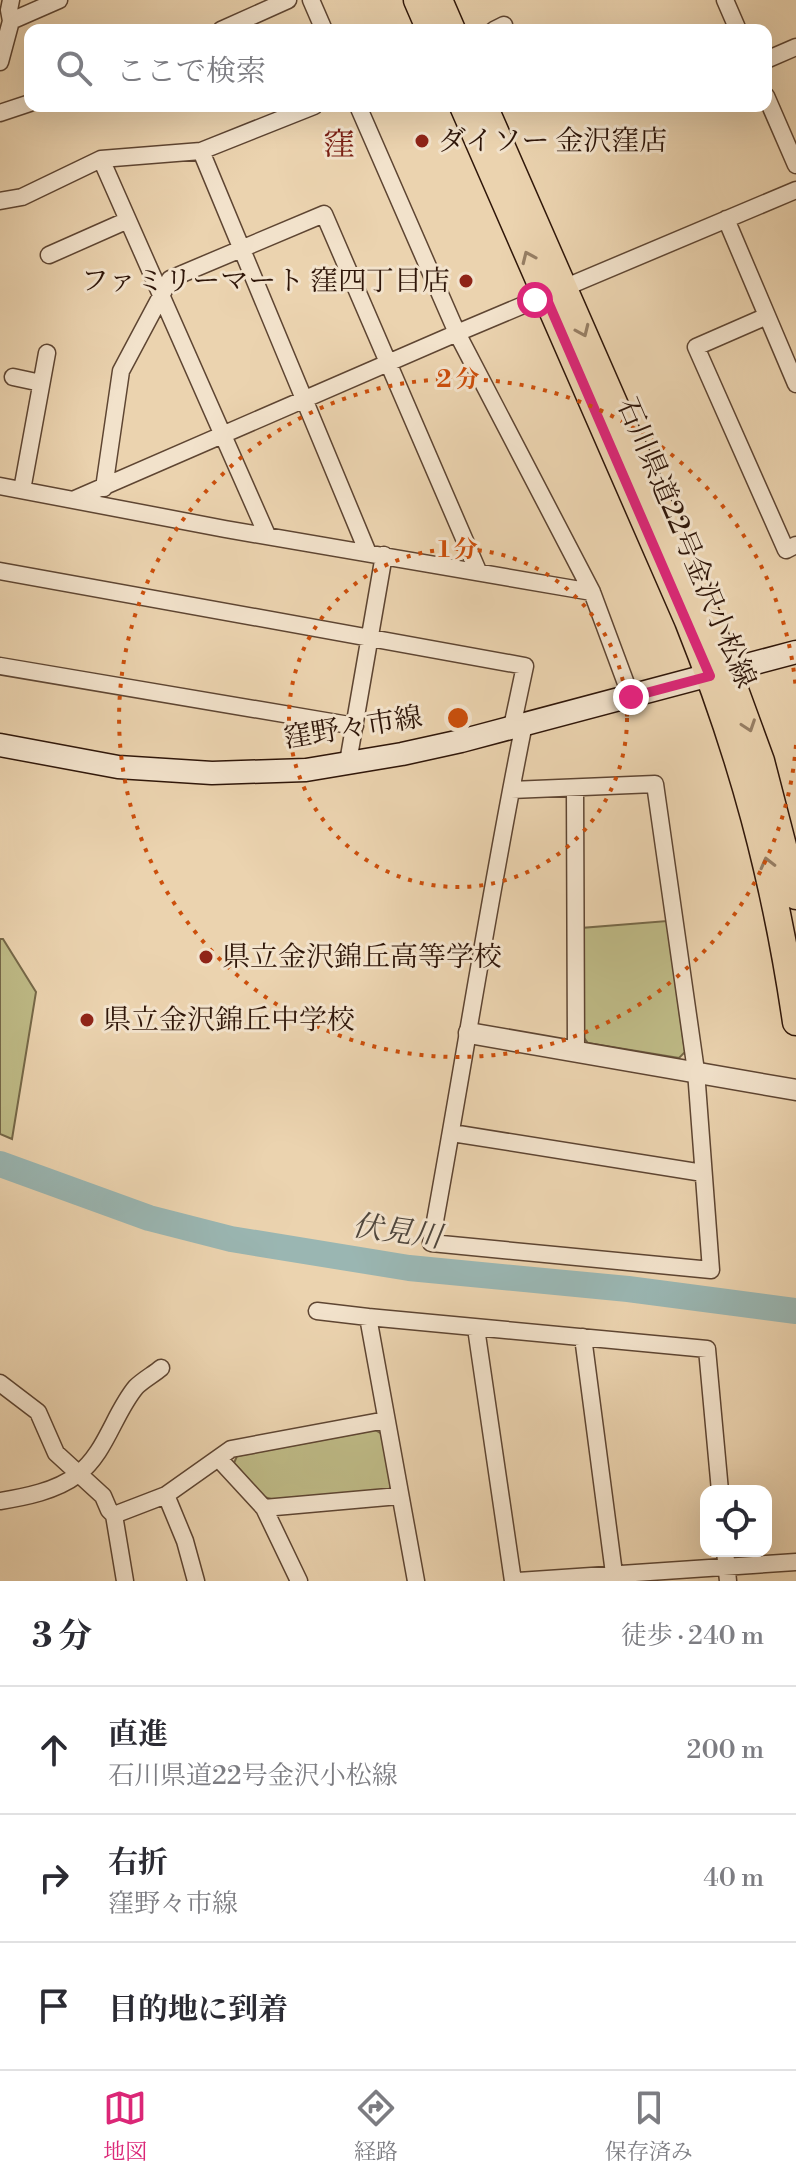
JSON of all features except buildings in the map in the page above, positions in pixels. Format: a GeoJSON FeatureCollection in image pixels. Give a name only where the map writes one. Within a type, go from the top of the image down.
{"type":"FeatureCollection","features":[{"type":"Feature","properties":{"kind":"main road"},"geometry":{"type":"LineString","coordinates":[[417,0],[427,24]]}},
{"type":"Feature","properties":{"kind":"main road"},"geometry":{"type":"LineString","coordinates":[[439,0],[449,24]]}},
{"type":"Feature","properties":{"kind":"main road","name":"石川県道22号金沢小松線"},"geometry":{"type":"LineString","coordinates":[[466,112],[554,291]]}},
{"type":"Feature","properties":{"kind":"main road","name":"石川県道22号金沢小松線"},"geometry":{"type":"LineString","coordinates":[[486,112],[554,291],[719,673],[761,761],[796,896]]}},
{"type":"Feature","properties":{"kind":"main road","name":"窪野々市線"},"geometry":{"type":"LineString","coordinates":[[0,745],[118,767],[212,773],[306,770],[402,754],[796,652]]}},
{"type":"Feature","properties":{"kind":"main road","name":"石川県道22号金沢小松線"},"geometry":{"type":"LineString","coordinates":[[719,673],[769,869],[796,1022]]}},
{"type":"Feature","properties":{"kind":"street"},"geometry":{"type":"LineString","coordinates":[[0,62],[8,9],[59,0]]}},
{"type":"Feature","properties":{"kind":"street"},"geometry":{"type":"LineString","coordinates":[[234,24],[288,0]]}},
{"type":"Feature","properties":{"kind":"street"},"geometry":{"type":"LineString","coordinates":[[311,0],[321,24]]}},
{"type":"Feature","properties":{"kind":"street"},"geometry":{"type":"LineString","coordinates":[[725,0],[735,24]]}},
{"type":"Feature","properties":{"kind":"street"},"geometry":{"type":"LineString","coordinates":[[772,57],[796,47]]}},
{"type":"Feature","properties":{"kind":"street"},"geometry":{"type":"LineString","coordinates":[[0,113],[24,105]]}},
{"type":"Feature","properties":{"kind":"street"},"geometry":{"type":"LineString","coordinates":[[772,110],[796,165]]}},
{"type":"Feature","properties":{"kind":"street"},"geometry":{"type":"LineString","coordinates":[[0,201],[22,197],[101,159],[201,151],[299,112]]}},
{"type":"Feature","properties":{"kind":"street"},"geometry":{"type":"LineString","coordinates":[[361,112],[457,333],[592,592],[631,697]]}},
{"type":"Feature","properties":{"kind":"street"},"geometry":{"type":"LineString","coordinates":[[201,151],[304,400],[376,554],[369,638],[348,762]]}},
{"type":"Feature","properties":{"kind":"street"},"geometry":{"type":"LineString","coordinates":[[101,159],[267,535]]}},
{"type":"Feature","properties":{"kind":"street"},"geometry":{"type":"LineString","coordinates":[[75,499],[554,291],[796,190]]}},
{"type":"Feature","properties":{"kind":"street"},"geometry":{"type":"LineString","coordinates":[[104,488],[121,371],[170,279],[324,214],[478,571]]}},
{"type":"Feature","properties":{"kind":"street"},"geometry":{"type":"LineString","coordinates":[[726,219],[796,384]]}},
{"type":"Feature","properties":{"kind":"street"},"geometry":{"type":"LineString","coordinates":[[49,255],[128,220]]}},
{"type":"Feature","properties":{"kind":"street"},"geometry":{"type":"LineString","coordinates":[[767,316],[696,347],[786,550],[796,545]]}},
{"type":"Feature","properties":{"kind":"street"},"geometry":{"type":"LineString","coordinates":[[22,490],[47,353]]}},
{"type":"Feature","properties":{"kind":"street"},"geometry":{"type":"LineString","coordinates":[[13,377],[41,383]]}},
{"type":"Feature","properties":{"kind":"street"},"geometry":{"type":"LineString","coordinates":[[0,486],[592,592]]}},
{"type":"Feature","properties":{"kind":"street"},"geometry":{"type":"LineString","coordinates":[[0,571],[525,666],[511,790],[431,1243],[711,1270],[696,1071],[655,784],[511,790]]}},
{"type":"Feature","properties":{"kind":"street"},"geometry":{"type":"LineString","coordinates":[[0,666],[355,726]]}},
{"type":"Feature","properties":{"kind":"street"},"geometry":{"type":"LineString","coordinates":[[575,788],[576,1051]]}},
{"type":"Feature","properties":{"kind":"street"},"geometry":{"type":"LineString","coordinates":[[469,1033],[796,1090]]}},
{"type":"Feature","properties":{"kind":"street"},"geometry":{"type":"LineString","coordinates":[[452,1133],[703,1173]]}},
{"type":"Feature","properties":{"kind":"street"},"geometry":{"type":"LineString","coordinates":[[317,1311],[707,1349],[719,1485]]}},
{"type":"Feature","properties":{"kind":"street"},"geometry":{"type":"LineString","coordinates":[[368,1317],[416,1581]]}},
{"type":"Feature","properties":{"kind":"street"},"geometry":{"type":"LineString","coordinates":[[476,1328],[516,1581],[615,1578],[796,1562]]}},
{"type":"Feature","properties":{"kind":"street"},"geometry":{"type":"LineString","coordinates":[[583,1337],[615,1578]]}},
{"type":"Feature","properties":{"kind":"street"},"geometry":{"type":"LineString","coordinates":[[0,1501],[43,1490],[78,1475],[100,1449],[137,1387],[161,1368]]}},
{"type":"Feature","properties":{"kind":"street"},"geometry":{"type":"LineString","coordinates":[[0,1383],[38,1412],[56,1453],[103,1496],[114,1515],[125,1581]]}},
{"type":"Feature","properties":{"kind":"street"},"geometry":{"type":"LineString","coordinates":[[114,1515],[166,1495],[231,1449],[386,1420]]}},
{"type":"Feature","properties":{"kind":"street"},"geometry":{"type":"LineString","coordinates":[[219,1459],[264,1508],[299,1581]]}},
{"type":"Feature","properties":{"kind":"street"},"geometry":{"type":"LineString","coordinates":[[166,1495],[185,1541],[196,1581]]}},
{"type":"Feature","properties":{"kind":"street"},"geometry":{"type":"LineString","coordinates":[[264,1508],[399,1496]]}},
{"type":"Feature","properties":{"kind":"shaded area"},"geometry":{"type":"Polygon","coordinates":[[[667,921],[685,1052],[679,1058],[588,1043],[581,1034],[581,928],[667,921]]]}},
{"type":"Feature","properties":{"kind":"shaded area"},"geometry":{"type":"Polygon","coordinates":[[[0,939],[3,939],[36,992],[12,1139],[0,1134],[0,939]]]}},
{"type":"Feature","properties":{"kind":"shaded area"},"geometry":{"type":"Polygon","coordinates":[[[375,1430],[382,1434],[392,1485],[386,1493],[275,1500],[264,1497],[234,1463],[237,1456],[375,1430]]]}},
{"type":"Feature","properties":{"kind":"waterway","name":"伏見川"},"geometry":{"type":"LineString","coordinates":[[0,1164],[149,1218],[231,1239],[409,1268],[628,1289],[796,1311]]}},
{"type":"Feature","properties":{"kind":"place","name":"ダイソー 金沢窪店"},"geometry":{"type":"Point","coordinates":[422,141]}},
{"type":"Feature","properties":{"kind":"place","name":"ファミリーマート 窪四丁目店"},"geometry":{"type":"Point","coordinates":[466,281]}},
{"type":"Feature","properties":{"kind":"place","name":"県立金沢錦丘高等学校"},"geometry":{"type":"Point","coordinates":[206,957]}},
{"type":"Feature","properties":{"kind":"place","name":"県立金沢錦丘中学校"},"geometry":{"type":"Point","coordinates":[87,1020]}},
{"type":"Feature","properties":{"kind":"district","name":"窪"},"geometry":{"type":"Point","coordinates":[339,145]}},
{"type":"Feature","properties":{"kind":"route"},"geometry":{"type":"LineString","coordinates":[[535,300],[545,295],[710,676],[631,697]]}}]}
